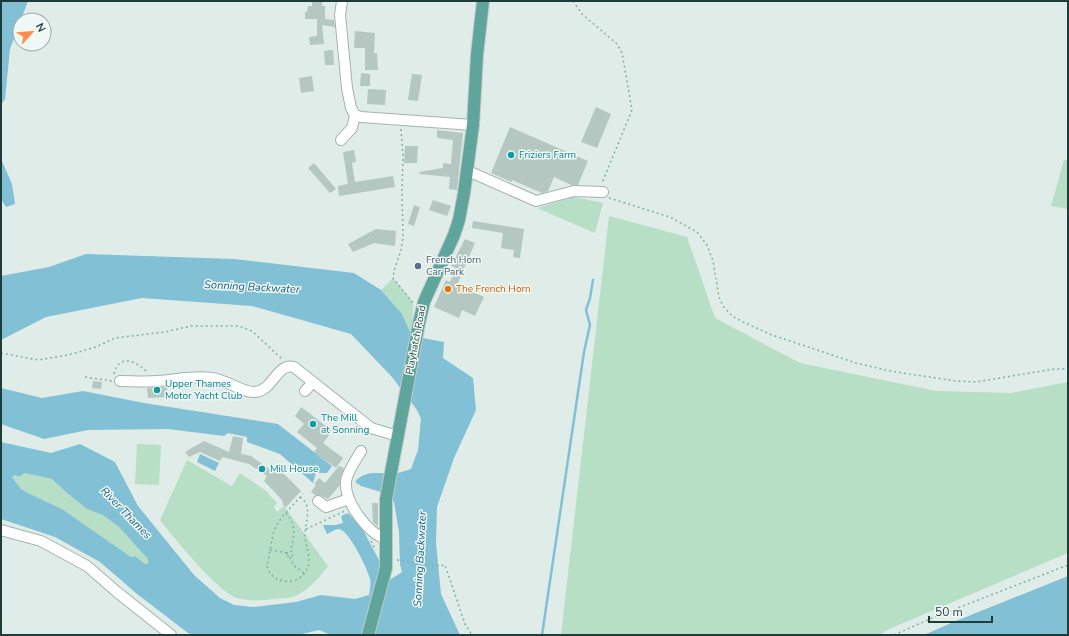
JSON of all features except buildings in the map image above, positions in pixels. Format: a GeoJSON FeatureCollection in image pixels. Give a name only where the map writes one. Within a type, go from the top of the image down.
{"type":"FeatureCollection","features":[{"type":"Feature","properties":{"kind":"main road","name":"Playhatch Road"},"geometry":{"type":"LineString","coordinates":[[368,635],[390,564],[386,539],[386,499],[417,331],[424,302],[459,220],[468,171],[473,125],[477,54],[483,1]]}},
{"type":"Feature","properties":{"kind":"street"},"geometry":{"type":"LineString","coordinates":[[342,1],[340,15],[347,88],[351,108],[355,115],[361,117],[473,125]]}},
{"type":"Feature","properties":{"kind":"street"},"geometry":{"type":"LineString","coordinates":[[341,140],[352,128],[355,115]]}},
{"type":"Feature","properties":{"kind":"street"},"geometry":{"type":"LineString","coordinates":[[468,171],[536,201],[574,191],[603,192]]}},
{"type":"Feature","properties":{"kind":"street"},"geometry":{"type":"LineString","coordinates":[[120,381],[155,381],[203,377],[224,380],[236,386],[256,392],[267,387],[284,367],[290,366],[294,367],[371,428],[397,440]]}},
{"type":"Feature","properties":{"kind":"street"},"geometry":{"type":"LineString","coordinates":[[305,391],[313,382]]}},
{"type":"Feature","properties":{"kind":"street"},"geometry":{"type":"LineString","coordinates":[[361,451],[347,476],[346,486],[349,499],[368,528],[374,534],[386,539]]}},
{"type":"Feature","properties":{"kind":"street"},"geometry":{"type":"LineString","coordinates":[[318,501],[326,507],[349,499]]}},
{"type":"Feature","properties":{"kind":"street"},"geometry":{"type":"LineString","coordinates":[[1,530],[41,541],[86,566],[116,592],[171,635]]}},
{"type":"Feature","properties":{"kind":"path"},"geometry":{"type":"LineString","coordinates":[[573,1],[582,14],[617,44],[622,53],[632,110],[601,184],[603,192],[609,199],[670,217],[697,232],[707,245],[713,261],[719,297],[723,306],[732,316],[772,335],[856,363],[925,378],[956,382],[976,382],[1047,370],[1068,369]]}},
{"type":"Feature","properties":{"kind":"path"},"geometry":{"type":"LineString","coordinates":[[400,119],[403,158],[403,237],[393,278],[413,302],[414,308]]}},
{"type":"Feature","properties":{"kind":"path"},"geometry":{"type":"LineString","coordinates":[[1,353],[38,360],[68,355],[96,347],[115,338],[165,332],[191,326],[238,326],[252,331],[290,366]]}},
{"type":"Feature","properties":{"kind":"path"},"geometry":{"type":"LineString","coordinates":[[120,381],[114,374],[115,368],[119,363],[130,361],[138,364],[155,381]]}},
{"type":"Feature","properties":{"kind":"path"},"geometry":{"type":"LineString","coordinates":[[85,377],[120,381]]}},
{"type":"Feature","properties":{"kind":"path"},"geometry":{"type":"LineString","coordinates":[[300,497],[306,504],[308,510],[306,542],[309,559],[308,566],[304,573],[296,579],[288,581],[278,580],[273,577],[268,570],[270,550],[276,526],[286,513],[300,497],[303,494]]}},
{"type":"Feature","properties":{"kind":"path"},"geometry":{"type":"LineString","coordinates":[[306,529],[346,511]]}},
{"type":"Feature","properties":{"kind":"path"},"geometry":{"type":"LineString","coordinates":[[286,513],[291,519],[294,528],[294,539],[291,551],[294,554],[290,557]]}},
{"type":"Feature","properties":{"kind":"path"},"geometry":{"type":"LineString","coordinates":[[270,550],[287,553],[291,551]]}},
{"type":"Feature","properties":{"kind":"path"},"geometry":{"type":"LineString","coordinates":[[287,553],[294,566],[304,573]]}},
{"type":"Feature","properties":{"kind":"path"},"geometry":{"type":"LineString","coordinates":[[390,564],[445,565],[465,624],[472,635]]}},
{"type":"Feature","properties":{"kind":"path"},"geometry":{"type":"LineString","coordinates":[[894,635],[932,618],[1068,565]]}},
{"type":"Feature","properties":{"kind":"green space"},"geometry":{"type":"Polygon","coordinates":[[[1064,160],[1068,160],[1068,209],[1051,206],[1064,160]]]}},
{"type":"Feature","properties":{"kind":"green space"},"geometry":{"type":"Polygon","coordinates":[[[574,197],[603,203],[595,233],[537,208],[574,197]]]}},
{"type":"Feature","properties":{"kind":"green space"},"geometry":{"type":"Polygon","coordinates":[[[609,216],[687,237],[715,318],[800,363],[936,391],[1011,393],[1068,382],[1068,553],[887,630],[880,635],[561,635],[609,216]]]}},
{"type":"Feature","properties":{"kind":"green space"},"geometry":{"type":"Polygon","coordinates":[[[393,278],[413,302],[412,336],[402,314],[381,290],[393,278]]]}},
{"type":"Feature","properties":{"kind":"green space"},"geometry":{"type":"Polygon","coordinates":[[[137,444],[161,445],[159,485],[135,484],[137,444]]]}},
{"type":"Feature","properties":{"kind":"green space"},"geometry":{"type":"Polygon","coordinates":[[[187,460],[232,486],[240,473],[266,491],[277,503],[274,507],[277,512],[284,506],[328,566],[309,587],[295,596],[276,599],[250,600],[237,598],[229,594],[208,576],[160,520],[187,460]]]}},
{"type":"Feature","properties":{"kind":"green space"},"geometry":{"type":"Polygon","coordinates":[[[25,473],[52,479],[87,509],[103,515],[119,527],[150,563],[145,564],[135,556],[131,557],[62,509],[21,489],[12,477],[15,475],[19,477],[25,473]]]}},
{"type":"Feature","properties":{"kind":"water"},"geometry":{"type":"Polygon","coordinates":[[[1,1],[28,1],[24,12],[12,12],[12,44],[10,49],[5,99],[1,105],[1,1]]]}},
{"type":"Feature","properties":{"kind":"water"},"geometry":{"type":"Polygon","coordinates":[[[1,159],[12,184],[15,204],[6,207],[1,199],[1,159]]]}},
{"type":"Feature","properties":{"kind":"water"},"geometry":{"type":"Polygon","coordinates":[[[86,254],[234,259],[354,273],[381,290],[402,314],[412,336],[444,342],[443,358],[473,378],[476,410],[454,458],[437,507],[436,543],[441,594],[460,635],[331,635],[319,630],[298,635],[194,635],[188,633],[137,594],[100,562],[55,537],[1,519],[1,442],[51,453],[80,444],[115,462],[138,506],[194,575],[220,598],[234,605],[253,607],[296,602],[321,595],[355,599],[369,595],[370,579],[362,559],[353,543],[343,531],[339,529],[327,534],[323,525],[336,525],[343,523],[341,516],[348,513],[362,528],[391,579],[402,572],[400,564],[399,532],[394,502],[381,492],[361,486],[355,482],[364,475],[375,473],[398,473],[411,469],[418,450],[421,419],[417,410],[392,377],[351,334],[252,306],[142,298],[46,317],[1,340],[1,276],[49,267],[86,254]],[[25,473],[19,477],[15,475],[12,477],[21,489],[62,509],[131,557],[135,556],[145,564],[149,563],[147,558],[119,527],[103,515],[87,509],[52,479],[25,473]]]}},
{"type":"Feature","properties":{"kind":"water"},"geometry":{"type":"Polygon","coordinates":[[[1,388],[42,398],[83,391],[144,403],[278,424],[332,466],[327,473],[316,473],[313,483],[280,454],[247,442],[247,437],[228,433],[224,436],[168,429],[88,430],[44,439],[1,424],[1,388]]]}},
{"type":"Feature","properties":{"kind":"water"},"geometry":{"type":"Polygon","coordinates":[[[200,454],[219,463],[215,471],[197,462],[200,454]]]}},
{"type":"Feature","properties":{"kind":"water"},"geometry":{"type":"Polygon","coordinates":[[[1068,576],[1068,635],[924,635],[951,623],[1068,576]]]}},
{"type":"Feature","properties":{"kind":"waterway"},"geometry":{"type":"LineString","coordinates":[[542,635],[584,352],[590,325],[586,310],[593,280]]}},
{"type":"Feature","properties":{"kind":"place","name":"Friziers Farm"},"geometry":{"type":"Point","coordinates":[511,155]}},
{"type":"Feature","properties":{"kind":"place","name":"French Horn Car Park"},"geometry":{"type":"Point","coordinates":[418,266]}},
{"type":"Feature","properties":{"kind":"place","name":"The French Horn"},"geometry":{"type":"Point","coordinates":[448,289]}},
{"type":"Feature","properties":{"kind":"place","name":"Upper Thames Motor Yacht Club"},"geometry":{"type":"Point","coordinates":[157,390]}},
{"type":"Feature","properties":{"kind":"place","name":"The Mill at Sonning"},"geometry":{"type":"Point","coordinates":[313,424]}},
{"type":"Feature","properties":{"kind":"place","name":"Mill House"},"geometry":{"type":"Point","coordinates":[262,469]}},
{"type":"Feature","properties":{"kind":"water label","name":"Sonning Backwater"},"geometry":{"type":"Point","coordinates":[252,287]}},
{"type":"Feature","properties":{"kind":"water label","name":"River Thames"},"geometry":{"type":"Point","coordinates":[126,513]}},
{"type":"Feature","properties":{"kind":"water label","name":"Sonning Backwater"},"geometry":{"type":"Point","coordinates":[420,559]}}]}
